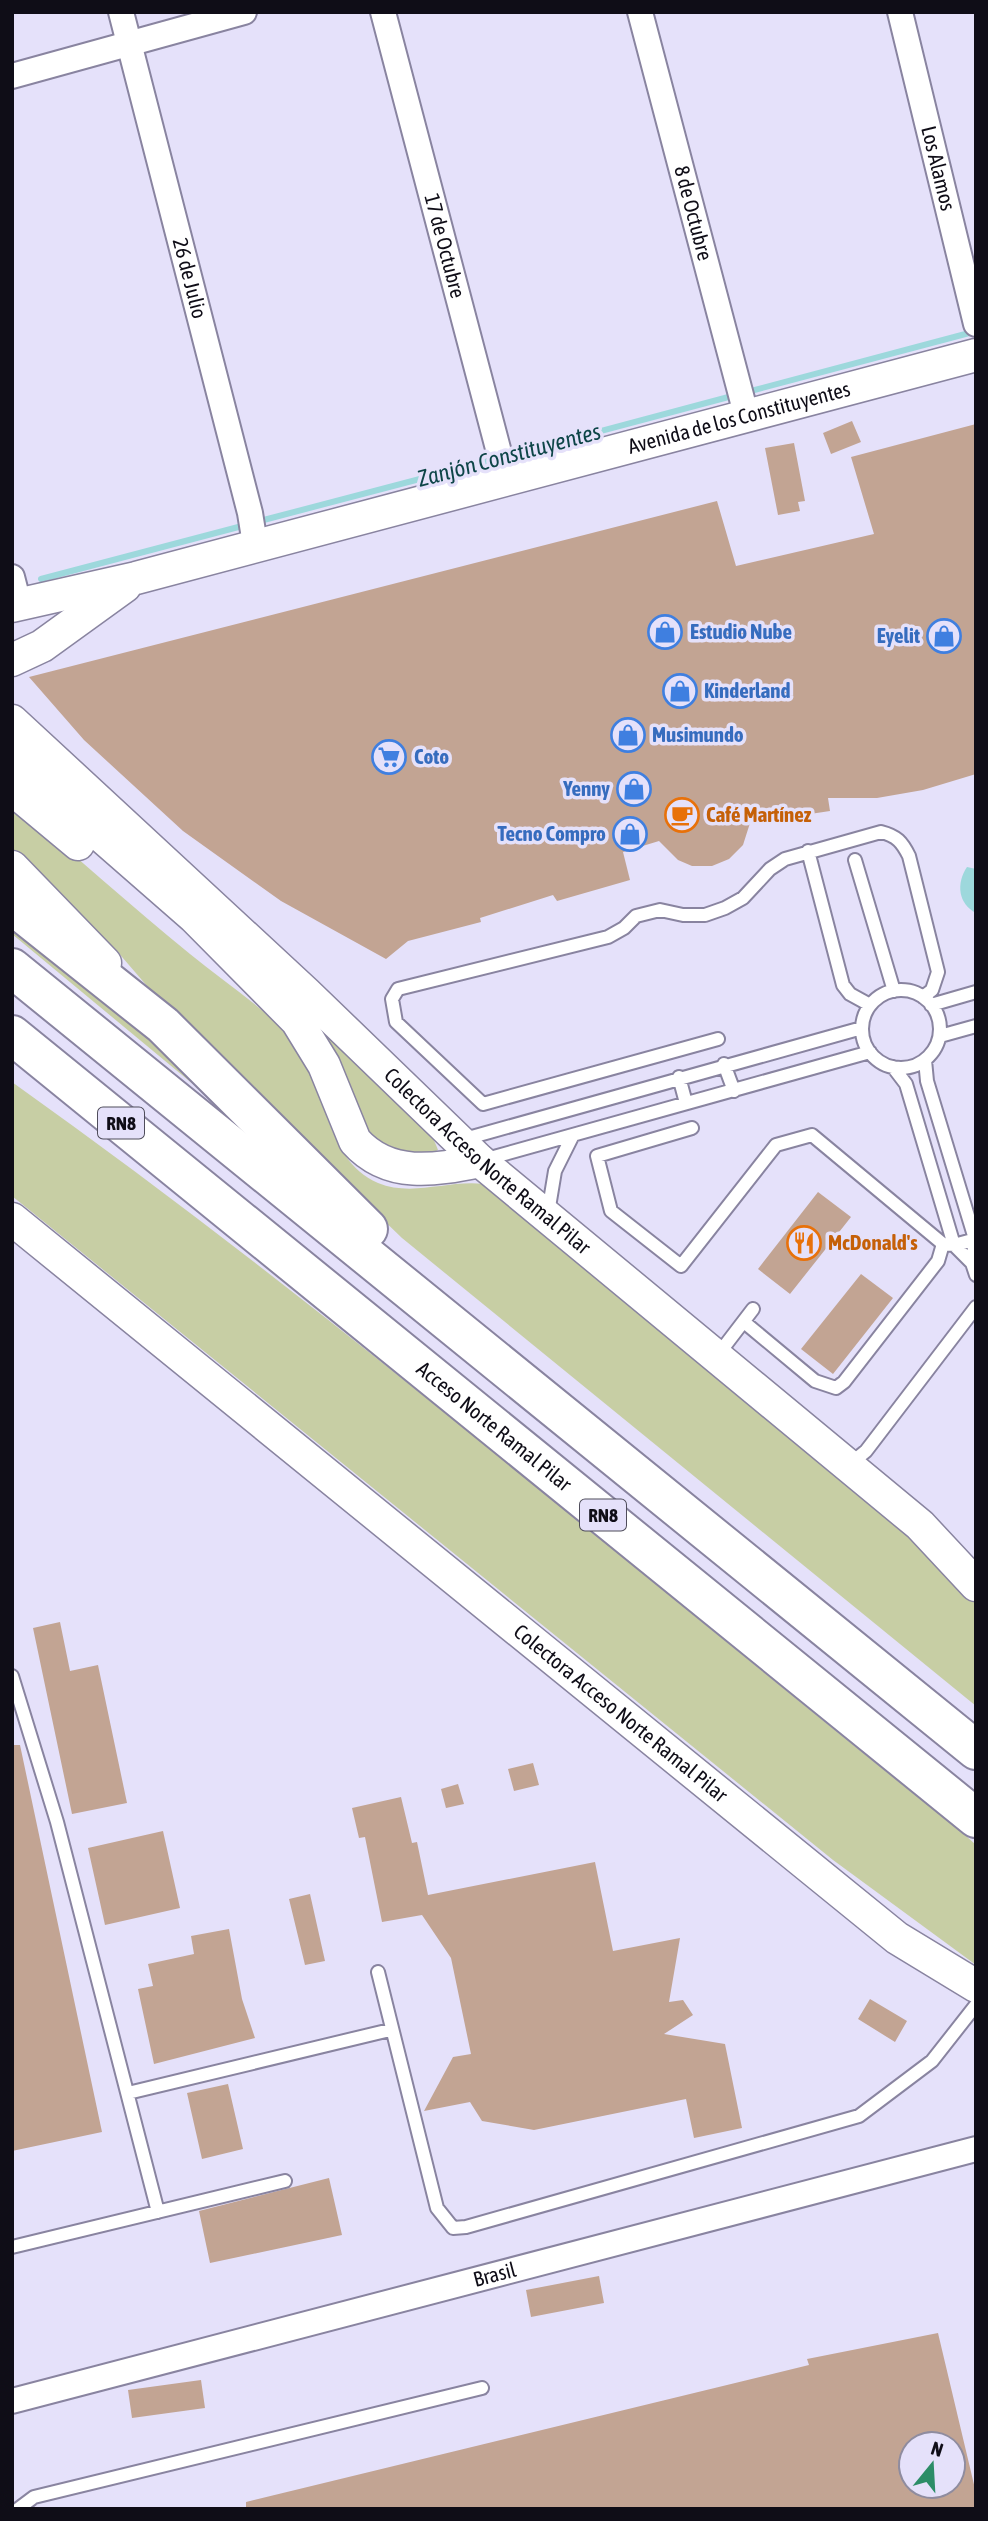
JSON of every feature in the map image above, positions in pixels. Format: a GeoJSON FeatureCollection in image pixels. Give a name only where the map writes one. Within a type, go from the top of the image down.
{"type":"FeatureCollection","features":[{"type":"Feature","properties":{"kind":"highway"},"geometry":{"type":"LineString","coordinates":[[12,905],[163,1025],[521,1381]]}},
{"type":"Feature","properties":{"kind":"highway","name":"RN8"},"geometry":{"type":"LineString","coordinates":[[12,968],[976,1750]]}},
{"type":"Feature","properties":{"kind":"highway","name":"Acceso Norte Ramal Pilar"},"geometry":{"type":"LineString","coordinates":[[12,1035],[976,1818]]}},
{"type":"Feature","properties":{"kind":"highway"},"geometry":{"type":"LineString","coordinates":[[12,1067],[93,1125],[230,1212]]}},
{"type":"Feature","properties":{"kind":"street","name":"26 de Julio"},"geometry":{"type":"LineString","coordinates":[[121,12],[253,531]]}},
{"type":"Feature","properties":{"kind":"street"},"geometry":{"type":"LineString","coordinates":[[12,76],[244,12]]}},
{"type":"Feature","properties":{"kind":"street","name":"17 de Octubre"},"geometry":{"type":"LineString","coordinates":[[383,12],[504,475]]}},
{"type":"Feature","properties":{"kind":"street","name":"8 de Octubre"},"geometry":{"type":"LineString","coordinates":[[640,12],[745,410]]}},
{"type":"Feature","properties":{"kind":"street","name":"Los Alamos"},"geometry":{"type":"LineString","coordinates":[[900,12],[975,321]]}},
{"type":"Feature","properties":{"kind":"street","name":"Avenida de los Constituyentes"},"geometry":{"type":"LineString","coordinates":[[15,596],[136,578],[253,531],[504,475],[745,410],[976,355]]}},
{"type":"Feature","properties":{"kind":"street","name":"Avenida de los Constituyentes"},"geometry":{"type":"LineString","coordinates":[[12,658],[42,646],[136,578]]}},
{"type":"Feature","properties":{"kind":"street"},"geometry":{"type":"LineString","coordinates":[[12,658],[23,642],[27,628],[15,596]]}},
{"type":"Feature","properties":{"kind":"street","name":"Colectora Acceso Norte Ramal Pilar"},"geometry":{"type":"LineString","coordinates":[[12,721],[306,993],[469,1151],[920,1525],[976,1585]]}},
{"type":"Feature","properties":{"kind":"street"},"geometry":{"type":"LineString","coordinates":[[12,758],[194,917],[297,1021],[314,1045],[355,1141],[364,1150],[388,1164],[419,1171],[469,1151]]}},
{"type":"Feature","properties":{"kind":"street"},"geometry":{"type":"LineString","coordinates":[[12,789],[171,922],[265,988]]}},
{"type":"Feature","properties":{"kind":"street"},"geometry":{"type":"LineString","coordinates":[[12,867],[43,895],[163,1025]]}},
{"type":"Feature","properties":{"kind":"street","name":"Colectora Acceso Norte Ramal Pilar"},"geometry":{"type":"LineString","coordinates":[[15,1226],[897,1938],[976,1986]]}},
{"type":"Feature","properties":{"kind":"street","name":"Brasil"},"geometry":{"type":"LineString","coordinates":[[12,2401],[976,2148]]}},
{"type":"Feature","properties":{"kind":"lane"},"geometry":{"type":"LineString","coordinates":[[718,1039],[483,1104],[396,1022],[392,999],[398,989],[608,937],[624,928],[636,916],[660,910],[683,915],[705,915],[743,898],[770,869],[808,851],[881,832],[894,835],[903,843],[909,856],[936,959],[935,984],[927,1001]]}},
{"type":"Feature","properties":{"kind":"lane"},"geometry":{"type":"LineString","coordinates":[[808,851],[843,985],[859,1001],[870,1005]]}},
{"type":"Feature","properties":{"kind":"lane"},"geometry":{"type":"LineString","coordinates":[[855,860],[894,991]]}},
{"type":"Feature","properties":{"kind":"lane"},"geometry":{"type":"LineString","coordinates":[[744,1322],[815,1381],[836,1388],[844,1382],[938,1261],[948,1244],[906,1084],[893,1067],[870,1052],[862,1028],[870,1005],[894,991],[904,990],[927,1001],[937,1014],[940,1036],[932,1053],[925,1060],[915,1066],[893,1067]]}},
{"type":"Feature","properties":{"kind":"lane"},"geometry":{"type":"LineString","coordinates":[[927,1001],[976,992]]}},
{"type":"Feature","properties":{"kind":"lane"},"geometry":{"type":"LineString","coordinates":[[940,1036],[976,1026]]}},
{"type":"Feature","properties":{"kind":"lane"},"geometry":{"type":"LineString","coordinates":[[469,1151],[679,1077],[862,1028]]}},
{"type":"Feature","properties":{"kind":"lane"},"geometry":{"type":"LineString","coordinates":[[469,1151],[573,1135],[870,1052]]}},
{"type":"Feature","properties":{"kind":"lane"},"geometry":{"type":"LineString","coordinates":[[925,1060],[927,1081],[975,1239],[974,1269]]}},
{"type":"Feature","properties":{"kind":"lane"},"geometry":{"type":"LineString","coordinates":[[724,1064],[734,1091]]}},
{"type":"Feature","properties":{"kind":"lane"},"geometry":{"type":"LineString","coordinates":[[679,1077],[685,1103]]}},
{"type":"Feature","properties":{"kind":"lane"},"geometry":{"type":"LineString","coordinates":[[692,1128],[597,1156],[611,1211],[681,1266],[776,1145],[812,1135],[948,1244],[974,1269]]}},
{"type":"Feature","properties":{"kind":"lane"},"geometry":{"type":"LineString","coordinates":[[548,1217],[555,1171],[573,1135]]}},
{"type":"Feature","properties":{"kind":"lane"},"geometry":{"type":"LineString","coordinates":[[948,1244],[975,1239]]}},
{"type":"Feature","properties":{"kind":"lane"},"geometry":{"type":"LineString","coordinates":[[849,1466],[866,1451],[976,1307]]}},
{"type":"Feature","properties":{"kind":"lane"},"geometry":{"type":"LineString","coordinates":[[716,1356],[754,1309]]}},
{"type":"Feature","properties":{"kind":"lane"},"geometry":{"type":"LineString","coordinates":[[12,1676],[57,1822],[158,2212]]}},
{"type":"Feature","properties":{"kind":"lane"},"geometry":{"type":"LineString","coordinates":[[378,1972],[390,2030],[437,2208],[453,2228],[466,2227],[859,2116],[932,2061],[976,2005]]}},
{"type":"Feature","properties":{"kind":"lane"},"geometry":{"type":"LineString","coordinates":[[128,2093],[390,2030]]}},
{"type":"Feature","properties":{"kind":"lane"},"geometry":{"type":"LineString","coordinates":[[12,2247],[285,2181]]}},
{"type":"Feature","properties":{"kind":"lane"},"geometry":{"type":"LineString","coordinates":[[18,2509],[34,2497],[482,2388]]}},
{"type":"Feature","properties":{"kind":"shaded area"},"geometry":{"type":"Polygon","coordinates":[[[12,802],[203,965],[285,1031],[306,1060],[336,1139],[346,1156],[360,1171],[378,1183],[391,1187],[483,1184],[934,1552],[976,1600],[976,1706],[402,1238],[179,1023],[116,950],[12,852],[12,802]]]}},
{"type":"Feature","properties":{"kind":"shaded area"},"geometry":{"type":"Polygon","coordinates":[[[967,867],[976,869],[976,913],[962,899],[960,886],[967,867]]]}},
{"type":"Feature","properties":{"kind":"shaded area"},"geometry":{"type":"Polygon","coordinates":[[[12,915],[114,995],[217,1104],[12,934],[12,915]]]}},
{"type":"Feature","properties":{"kind":"shaded area"},"geometry":{"type":"Polygon","coordinates":[[[309,1012],[401,1098],[431,1135],[438,1150],[426,1156],[397,1152],[368,1133],[309,1012]]]}},
{"type":"Feature","properties":{"kind":"shaded area"},"geometry":{"type":"Polygon","coordinates":[[[12,1082],[135,1171],[375,1357],[964,1834],[976,1845],[976,1965],[833,1860],[12,1196],[12,1082]]]}},
{"type":"Feature","properties":{"kind":"building"},"geometry":{"type":"Polygon","coordinates":[[[852,421],[861,442],[831,454],[823,433],[852,421]]]}},
{"type":"Feature","properties":{"kind":"building"},"geometry":{"type":"Polygon","coordinates":[[[976,424],[976,774],[923,790],[877,798],[828,798],[830,811],[750,823],[743,845],[729,859],[712,866],[692,866],[678,860],[659,841],[623,852],[630,880],[557,901],[553,895],[480,918],[481,922],[408,941],[386,959],[281,901],[183,831],[84,740],[29,677],[717,501],[736,566],[874,534],[851,457],[976,424]]]}},
{"type":"Feature","properties":{"kind":"building"},"geometry":{"type":"Polygon","coordinates":[[[794,443],[805,501],[798,502],[800,511],[778,515],[765,448],[794,443]]]}},
{"type":"Feature","properties":{"kind":"building","name":"McDonald's"},"geometry":{"type":"Polygon","coordinates":[[[818,1192],[851,1217],[790,1294],[758,1269],[818,1192]]]}},
{"type":"Feature","properties":{"kind":"building"},"geometry":{"type":"Polygon","coordinates":[[[861,1274],[893,1298],[833,1374],[801,1349],[861,1274]]]}},
{"type":"Feature","properties":{"kind":"building"},"geometry":{"type":"Polygon","coordinates":[[[60,1622],[70,1671],[98,1665],[127,1803],[72,1814],[33,1628],[60,1622]]]}},
{"type":"Feature","properties":{"kind":"building"},"geometry":{"type":"Polygon","coordinates":[[[12,1745],[20,1745],[102,2132],[12,2151],[12,1745]]]}},
{"type":"Feature","properties":{"kind":"building"},"geometry":{"type":"Polygon","coordinates":[[[533,1763],[539,1785],[514,1791],[508,1769],[533,1763]]]}},
{"type":"Feature","properties":{"kind":"building"},"geometry":{"type":"Polygon","coordinates":[[[458,1784],[464,1804],[446,1808],[441,1789],[458,1784]]]}},
{"type":"Feature","properties":{"kind":"building"},"geometry":{"type":"Polygon","coordinates":[[[401,1797],[412,1843],[417,1842],[428,1895],[595,1862],[613,1951],[680,1938],[669,2002],[683,2000],[693,2015],[664,2034],[725,2044],[742,2128],[694,2138],[686,2099],[534,2130],[482,2121],[470,2102],[424,2111],[453,2057],[471,2054],[451,1958],[422,1915],[382,1922],[365,1837],[359,1838],[352,1808],[401,1797]]]}},
{"type":"Feature","properties":{"kind":"building"},"geometry":{"type":"Polygon","coordinates":[[[163,1831],[180,1908],[105,1925],[88,1848],[163,1831]]]}},
{"type":"Feature","properties":{"kind":"building"},"geometry":{"type":"Polygon","coordinates":[[[310,1894],[325,1961],[305,1965],[289,1899],[310,1894]]]}},
{"type":"Feature","properties":{"kind":"building"},"geometry":{"type":"Polygon","coordinates":[[[229,1929],[242,1999],[255,2038],[154,2064],[138,1989],[153,1986],[148,1964],[194,1954],[191,1936],[229,1929]]]}},
{"type":"Feature","properties":{"kind":"building"},"geometry":{"type":"Polygon","coordinates":[[[870,1999],[907,2021],[895,2042],[858,2019],[870,1999]]]}},
{"type":"Feature","properties":{"kind":"building"},"geometry":{"type":"Polygon","coordinates":[[[228,2084],[243,2149],[202,2159],[187,2093],[228,2084]]]}},
{"type":"Feature","properties":{"kind":"building"},"geometry":{"type":"Polygon","coordinates":[[[329,2178],[342,2235],[210,2263],[199,2211],[329,2178]]]}},
{"type":"Feature","properties":{"kind":"building"},"geometry":{"type":"Polygon","coordinates":[[[599,2276],[604,2303],[531,2317],[526,2290],[599,2276]]]}},
{"type":"Feature","properties":{"kind":"building"},"geometry":{"type":"Polygon","coordinates":[[[938,2333],[961,2430],[897,2430],[897,2500],[967,2500],[967,2455],[976,2493],[976,2509],[246,2509],[246,2502],[809,2365],[807,2359],[938,2333]]]}},
{"type":"Feature","properties":{"kind":"building"},"geometry":{"type":"Polygon","coordinates":[[[201,2380],[205,2408],[132,2418],[128,2390],[201,2380]]]}},
{"type":"Feature","properties":{"kind":"waterway","name":"Zanjón Constituyentes"},"geometry":{"type":"LineString","coordinates":[[747,392],[973,332]]}},
{"type":"Feature","properties":{"kind":"waterway","name":"Zanjón Constituyentes"},"geometry":{"type":"LineString","coordinates":[[507,456],[736,395]]}},
{"type":"Feature","properties":{"kind":"waterway","name":"Zanjón Constituyentes"},"geometry":{"type":"LineString","coordinates":[[256,522],[496,459]]}},
{"type":"Feature","properties":{"kind":"waterway","name":"Zanjón Constituyentes"},"geometry":{"type":"LineString","coordinates":[[41,579],[246,525]]}},
{"type":"Feature","properties":{"kind":"place","name":"Estudio Nube"},"geometry":{"type":"Point","coordinates":[665,632]}},
{"type":"Feature","properties":{"kind":"place","name":"Eyelit"},"geometry":{"type":"Point","coordinates":[944,636]}},
{"type":"Feature","properties":{"kind":"place","name":"Kinderland"},"geometry":{"type":"Point","coordinates":[680,691]}},
{"type":"Feature","properties":{"kind":"place","name":"Musimundo"},"geometry":{"type":"Point","coordinates":[628,735]}},
{"type":"Feature","properties":{"kind":"place","name":"Coto"},"geometry":{"type":"Point","coordinates":[389,757]}},
{"type":"Feature","properties":{"kind":"place","name":"Yenny"},"geometry":{"type":"Point","coordinates":[634,789]}},
{"type":"Feature","properties":{"kind":"place","name":"Café Martínez"},"geometry":{"type":"Point","coordinates":[682,815]}},
{"type":"Feature","properties":{"kind":"place","name":"Tecno Compro"},"geometry":{"type":"Point","coordinates":[630,834]}},
{"type":"Feature","properties":{"kind":"place","name":"McDonald's"},"geometry":{"type":"Point","coordinates":[804,1243]}}]}
